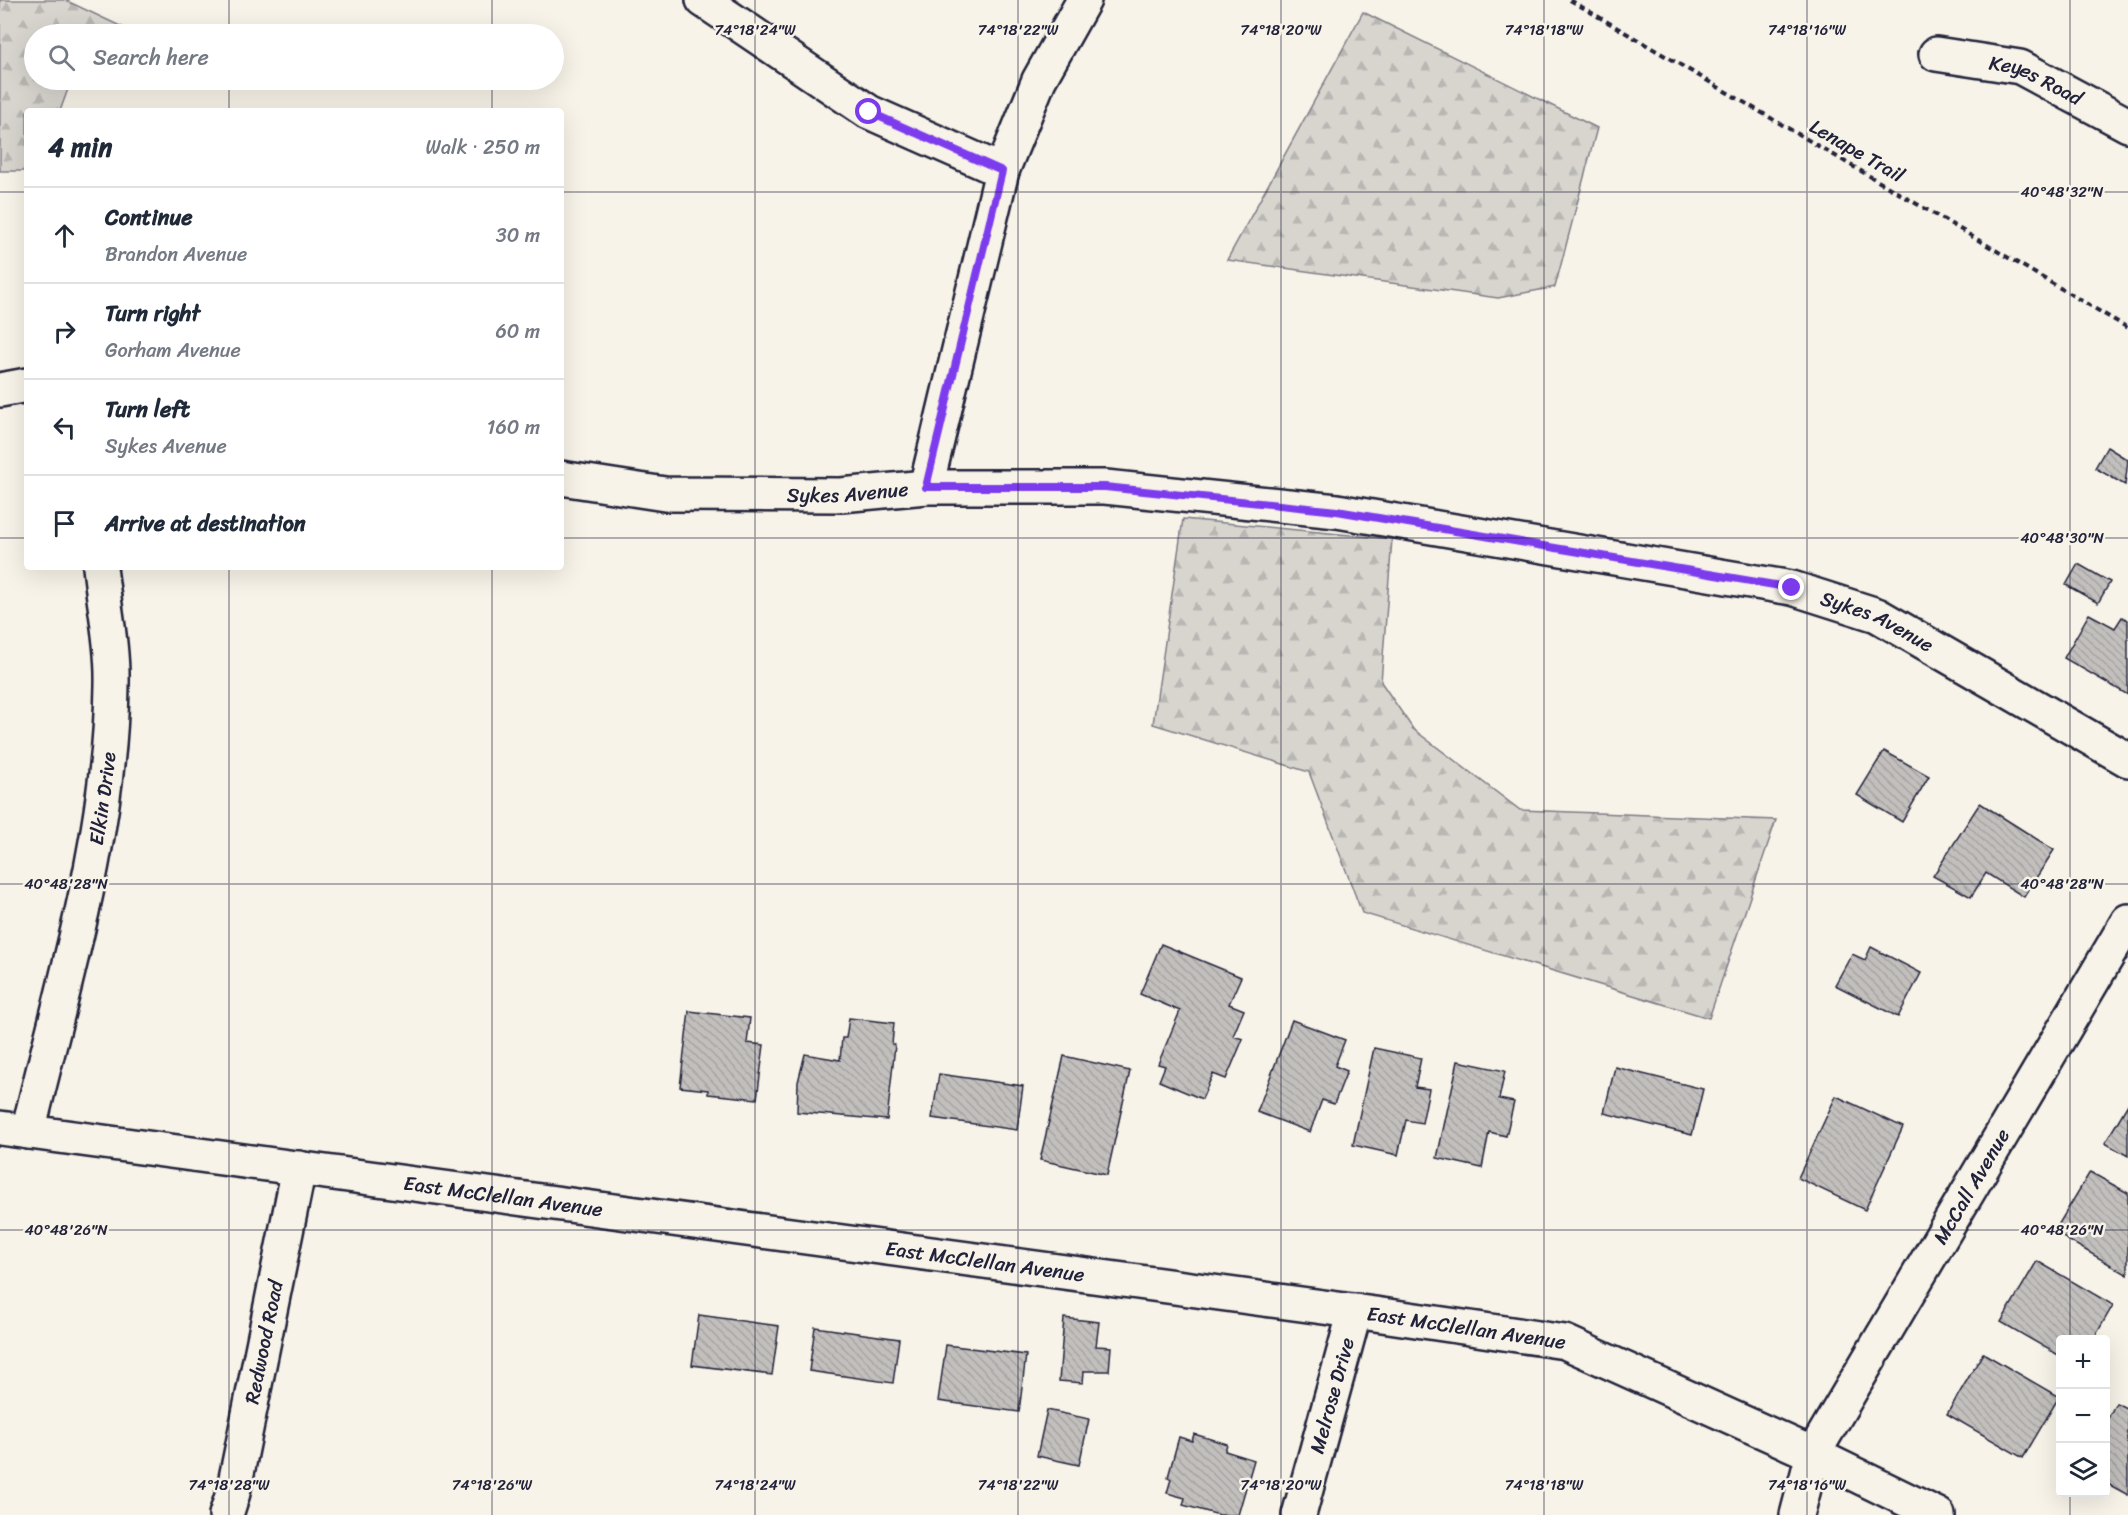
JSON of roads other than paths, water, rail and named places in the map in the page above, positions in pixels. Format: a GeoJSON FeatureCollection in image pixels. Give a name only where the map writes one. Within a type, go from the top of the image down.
{"type":"FeatureCollection","features":[{"type":"Feature","properties":{"kind":"street"},"geometry":{"type":"LineString","coordinates":[[703,0],[869,112],[1002,171]]}},
{"type":"Feature","properties":{"kind":"street"},"geometry":{"type":"LineString","coordinates":[[926,487],[1002,171],[1040,80],[1084,0]]}},
{"type":"Feature","properties":{"kind":"street","name":"Keyes Road"},"geometry":{"type":"LineString","coordinates":[[1936,54],[2020,67],[2128,125]]}},
{"type":"Feature","properties":{"kind":"street"},"geometry":{"type":"LineString","coordinates":[[0,390],[24,386]]}},
{"type":"Feature","properties":{"kind":"street","name":"Sykes Avenue"},"geometry":{"type":"LineString","coordinates":[[564,478],[665,494],[841,495],[926,487],[1105,487],[1337,511],[1792,588],[1876,615],[2128,760]]}},
{"type":"Feature","properties":{"kind":"street","name":"Elkin Drive"},"geometry":{"type":"LineString","coordinates":[[14,1130],[92,868],[105,787],[112,683],[100,570]]}},
{"type":"Feature","properties":{"kind":"street","name":"McCall Avenue"},"geometry":{"type":"LineString","coordinates":[[1797,1515],[1813,1454],[2128,921]]}},
{"type":"Feature","properties":{"kind":"street","name":"East McClellan Avenue"},"geometry":{"type":"LineString","coordinates":[[14,1130],[1355,1311],[1565,1342],[1813,1454],[1938,1515]]}},
{"type":"Feature","properties":{"kind":"street","name":"Redwood Road"},"geometry":{"type":"LineString","coordinates":[[226,1515],[233,1494],[299,1168]]}},
{"type":"Feature","properties":{"kind":"street","name":"Melrose Drive"},"geometry":{"type":"LineString","coordinates":[[1299,1515],[1355,1311]]}}]}
